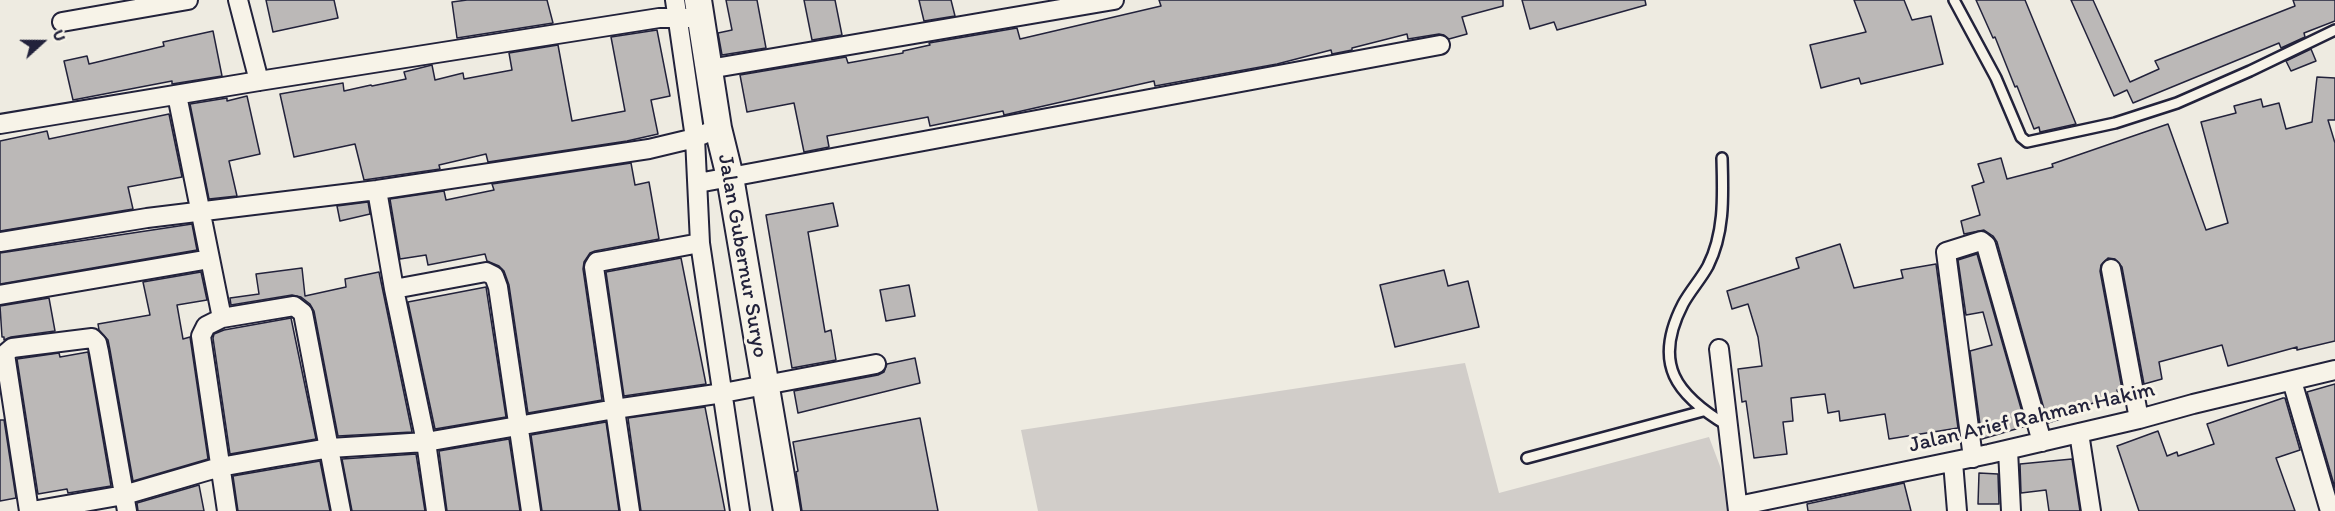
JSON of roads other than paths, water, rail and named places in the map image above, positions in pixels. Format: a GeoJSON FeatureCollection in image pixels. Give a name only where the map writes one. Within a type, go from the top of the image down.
{"type":"FeatureCollection","features":[{"type":"Feature","properties":{"kind":"main road","name":"Jalan Gubernur Suryo"},"geometry":{"type":"LineString","coordinates":[[688,9],[709,69],[707,133],[730,177],[787,511]]}},
{"type":"Feature","properties":{"kind":"street"},"geometry":{"type":"LineString","coordinates":[[62,22],[188,0]]}},
{"type":"Feature","properties":{"kind":"street"},"geometry":{"type":"LineString","coordinates":[[238,0],[258,81]]}},
{"type":"Feature","properties":{"kind":"street"},"geometry":{"type":"LineString","coordinates":[[709,69],[1114,0]]}},
{"type":"Feature","properties":{"kind":"street"},"geometry":{"type":"LineString","coordinates":[[0,124],[659,18],[688,9],[707,133],[698,183],[700,243],[740,511]]}},
{"type":"Feature","properties":{"kind":"street"},"geometry":{"type":"LineString","coordinates":[[698,183],[1440,45]]}},
{"type":"Feature","properties":{"kind":"street"},"geometry":{"type":"LineString","coordinates":[[177,94],[222,318]]}},
{"type":"Feature","properties":{"kind":"street"},"geometry":{"type":"LineString","coordinates":[[0,242],[147,218],[377,190],[649,149],[707,133]]}},
{"type":"Feature","properties":{"kind":"street"},"geometry":{"type":"LineString","coordinates":[[377,190],[394,289],[426,442],[436,511]]}},
{"type":"Feature","properties":{"kind":"street"},"geometry":{"type":"LineString","coordinates":[[1979,457],[1946,252],[1981,241],[1986,245],[2042,442]]}},
{"type":"Feature","properties":{"kind":"street"},"geometry":{"type":"LineString","coordinates":[[630,511],[594,267],[597,262],[700,243]]}},
{"type":"Feature","properties":{"kind":"street"},"geometry":{"type":"LineString","coordinates":[[0,295],[210,259]]}},
{"type":"Feature","properties":{"kind":"street"},"geometry":{"type":"LineString","coordinates":[[2110,269],[2139,420]]}},
{"type":"Feature","properties":{"kind":"street"},"geometry":{"type":"LineString","coordinates":[[394,289],[486,272],[494,276],[498,287],[531,511]]}},
{"type":"Feature","properties":{"kind":"street"},"geometry":{"type":"LineString","coordinates":[[227,511],[201,336],[206,326],[222,318],[294,306],[303,313],[341,511]]}},
{"type":"Feature","properties":{"kind":"street"},"geometry":{"type":"LineString","coordinates":[[126,503],[97,344],[92,338],[12,348],[4,354],[30,511],[126,503],[220,467],[330,448],[426,442],[723,393],[876,364]]}},
{"type":"Feature","properties":{"kind":"street"},"geometry":{"type":"LineString","coordinates":[[1719,349],[1738,508]]}},
{"type":"Feature","properties":{"kind":"street","name":"Jalan Arief Rahman Hakim"},"geometry":{"type":"LineString","coordinates":[[1738,508],[1979,457],[2139,420],[2193,404],[2335,370]]}},
{"type":"Feature","properties":{"kind":"street"},"geometry":{"type":"LineString","coordinates":[[2292,381],[2330,511]]}},
{"type":"Feature","properties":{"kind":"street"},"geometry":{"type":"LineString","coordinates":[[2079,433],[2091,511]]}},
{"type":"Feature","properties":{"kind":"street"},"geometry":{"type":"LineString","coordinates":[[2008,450],[2011,511]]}},
{"type":"Feature","properties":{"kind":"street"},"geometry":{"type":"LineString","coordinates":[[1953,462],[1957,511]]}},
{"type":"Feature","properties":{"kind":"lane"},"geometry":{"type":"LineString","coordinates":[[1954,0],[1996,78],[2020,137],[2027,142],[2115,123],[2177,103],[2335,30]]}},
{"type":"Feature","properties":{"kind":"lane"},"geometry":{"type":"LineString","coordinates":[[1722,158],[1723,214],[1708,265],[1683,304],[1670,338],[1669,366],[1687,396],[1703,411],[1728,426]]}},
{"type":"Feature","properties":{"kind":"lane"},"geometry":{"type":"LineString","coordinates":[[1527,458],[1703,411]]}}]}
